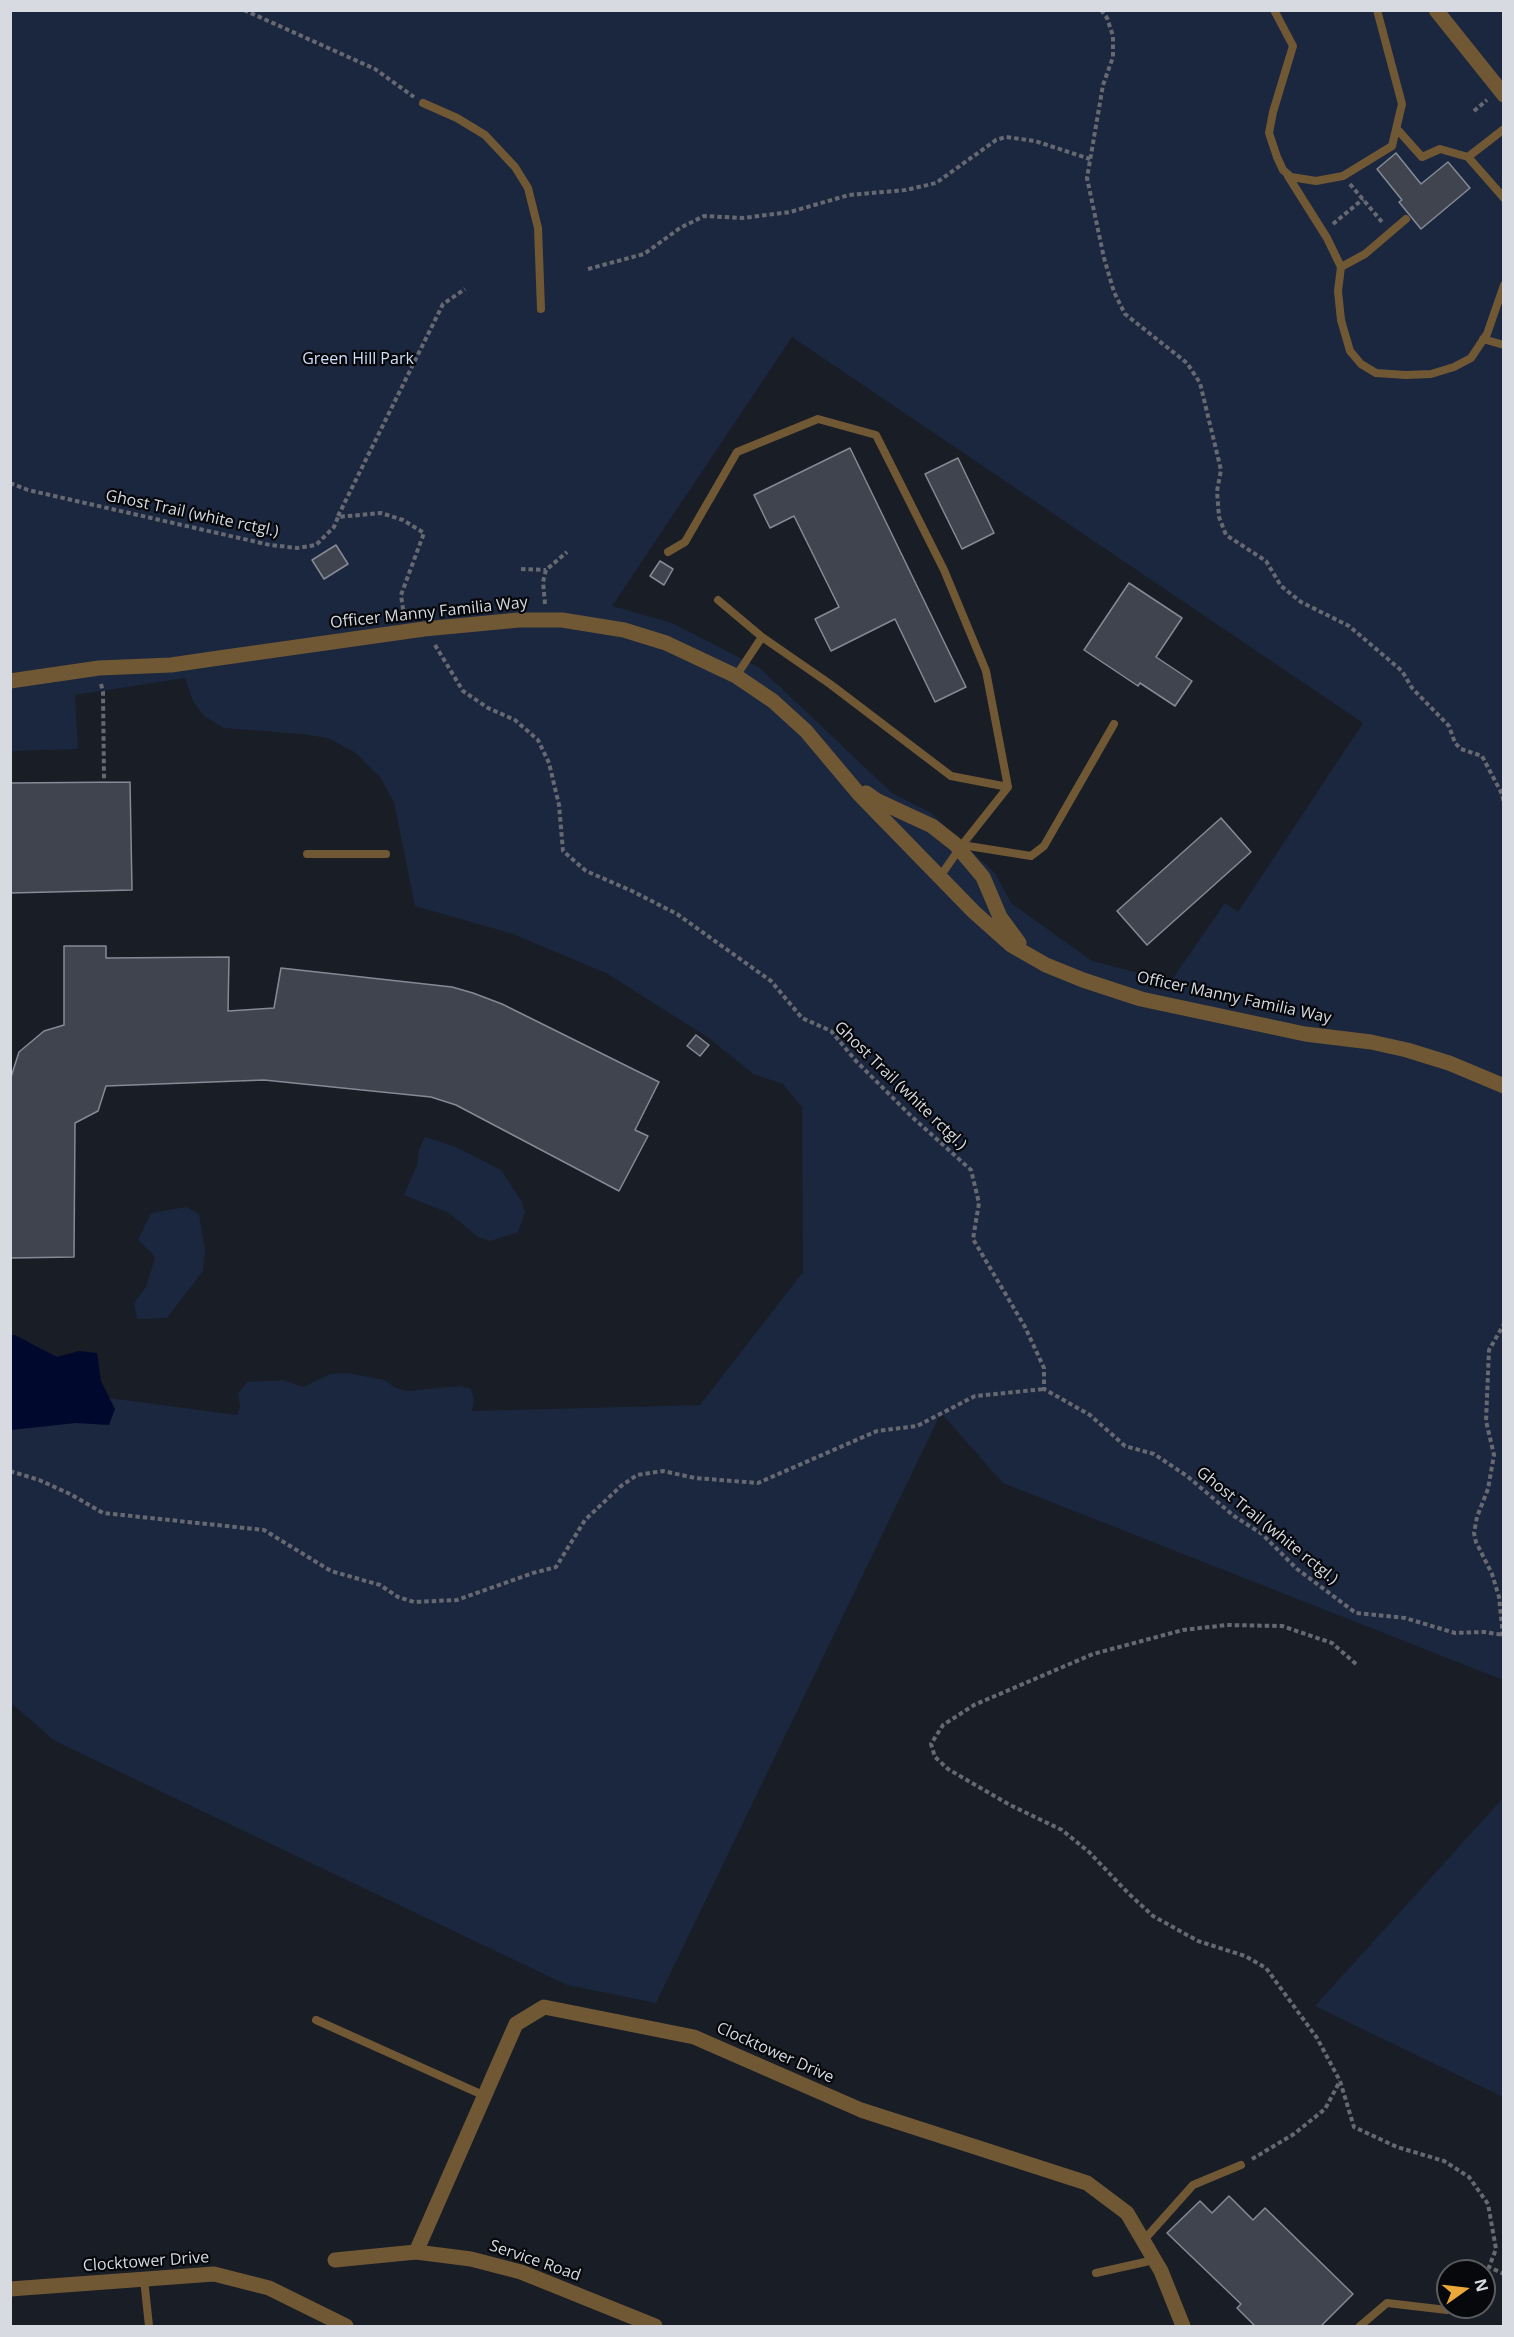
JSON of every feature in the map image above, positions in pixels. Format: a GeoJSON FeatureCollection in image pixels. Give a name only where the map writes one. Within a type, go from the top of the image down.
{"type":"FeatureCollection","features":[{"type":"Feature","properties":{"kind":"street"},"geometry":{"type":"LineString","coordinates":[[1436,10],[1503,95]]}},
{"type":"Feature","properties":{"kind":"street","name":"Officer Manny Familia Way"},"geometry":{"type":"LineString","coordinates":[[10,681],[99,668],[212,659],[424,629],[545,619],[624,630],[666,643],[736,676],[773,701],[806,731],[939,878],[1011,945],[1029,956],[1083,980],[1141,999],[1305,1034],[1371,1042],[1407,1050],[1449,1063],[1503,1086]]}},
{"type":"Feature","properties":{"kind":"street","name":"Officer Manny Familia Way"},"geometry":{"type":"LineString","coordinates":[[841,772],[876,800],[933,826],[961,847],[983,877],[1000,917],[1029,956]]}},
{"type":"Feature","properties":{"kind":"street","name":"Clocktower Drive"},"geometry":{"type":"LineString","coordinates":[[416,2252],[516,2024],[544,2007],[693,2037],[861,2110],[1087,2183],[1127,2213],[1154,2260],[1183,2326]]}},
{"type":"Feature","properties":{"kind":"street","name":"Service Road"},"geometry":{"type":"LineString","coordinates":[[335,2260],[416,2252],[471,2259],[513,2269],[568,2289],[651,2325]]}},
{"type":"Feature","properties":{"kind":"street","name":"Clocktower Drive"},"geometry":{"type":"LineString","coordinates":[[10,2289],[214,2274],[269,2288],[346,2326]]}},
{"type":"Feature","properties":{"kind":"lane"},"geometry":{"type":"LineString","coordinates":[[1274,10],[1293,46],[1269,133],[1277,157],[1323,232],[1341,267],[1338,291],[1341,320],[1350,351],[1361,364],[1376,373],[1431,374],[1454,367],[1471,358],[1484,339],[1503,285]]}},
{"type":"Feature","properties":{"kind":"lane"},"geometry":{"type":"LineString","coordinates":[[1284,170],[1291,177],[1316,181],[1343,176],[1392,146],[1402,104],[1377,10]]}},
{"type":"Feature","properties":{"kind":"lane"},"geometry":{"type":"LineString","coordinates":[[423,103],[457,118],[485,135],[515,166],[528,188],[538,228],[541,309]]}},
{"type":"Feature","properties":{"kind":"lane"},"geometry":{"type":"LineString","coordinates":[[1397,129],[1422,157],[1440,149],[1468,157],[1503,198]]}},
{"type":"Feature","properties":{"kind":"lane"},"geometry":{"type":"LineString","coordinates":[[1468,157],[1503,129]]}},
{"type":"Feature","properties":{"kind":"lane"},"geometry":{"type":"LineString","coordinates":[[1341,267],[1365,254],[1406,219]]}},
{"type":"Feature","properties":{"kind":"lane"},"geometry":{"type":"LineString","coordinates":[[1484,339],[1503,345]]}},
{"type":"Feature","properties":{"kind":"lane"},"geometry":{"type":"LineString","coordinates":[[668,552],[685,542],[737,452],[818,419],[876,435],[944,570],[986,671],[1008,787],[939,878]]}},
{"type":"Feature","properties":{"kind":"lane"},"geometry":{"type":"LineString","coordinates":[[717,600],[762,637],[830,684],[951,776],[1008,787]]}},
{"type":"Feature","properties":{"kind":"lane"},"geometry":{"type":"LineString","coordinates":[[736,676],[762,637]]}},
{"type":"Feature","properties":{"kind":"lane"},"geometry":{"type":"LineString","coordinates":[[961,847],[1031,856],[1038,851],[1044,846],[1114,724]]}},
{"type":"Feature","properties":{"kind":"lane"},"geometry":{"type":"LineString","coordinates":[[307,854],[386,854]]}},
{"type":"Feature","properties":{"kind":"lane"},"geometry":{"type":"LineString","coordinates":[[316,2020],[485,2096]]}},
{"type":"Feature","properties":{"kind":"lane"},"geometry":{"type":"LineString","coordinates":[[1143,2241],[1194,2185],[1241,2165]]}},
{"type":"Feature","properties":{"kind":"lane"},"geometry":{"type":"LineString","coordinates":[[1096,2273],[1154,2260]]}},
{"type":"Feature","properties":{"kind":"lane"},"geometry":{"type":"LineString","coordinates":[[144,2279],[149,2326]]}},
{"type":"Feature","properties":{"kind":"lane"},"geometry":{"type":"LineString","coordinates":[[1360,2326],[1387,2303],[1436,2309]]}},
{"type":"Feature","properties":{"kind":"path"},"geometry":{"type":"LineString","coordinates":[[244,10],[375,69],[423,103]]}},
{"type":"Feature","properties":{"kind":"path"},"geometry":{"type":"LineString","coordinates":[[1101,10],[1107,18],[1113,36],[1113,57],[1103,85],[1086,178],[1104,258],[1114,292],[1125,314],[1187,363],[1200,383],[1221,470],[1217,491],[1218,508],[1226,535],[1266,561],[1281,586],[1301,602],[1349,626],[1401,671],[1412,688],[1449,726],[1455,743],[1461,749],[1482,756],[1502,794],[1503,803]]}},
{"type":"Feature","properties":{"kind":"path"},"geometry":{"type":"LineString","coordinates":[[588,268],[644,254],[680,228],[704,216],[743,218],[790,212],[849,195],[906,190],[936,183],[1006,136],[1035,141],[1090,159]]}},
{"type":"Feature","properties":{"kind":"path"},"geometry":{"type":"LineString","coordinates":[[1343,176],[1390,232]]}},
{"type":"Feature","properties":{"kind":"path"},"geometry":{"type":"LineString","coordinates":[[1323,232],[1363,200]]}},
{"type":"Feature","properties":{"kind":"path"},"geometry":{"type":"LineString","coordinates":[[338,517],[443,304],[465,289]]}},
{"type":"Feature","properties":{"kind":"path","name":"Ghost Trail (white rctgl.)"},"geometry":{"type":"LineString","coordinates":[[10,483],[39,493],[270,545],[297,548],[316,545],[334,527],[338,517],[381,513],[403,520],[424,533],[401,595],[402,615],[424,629],[463,691],[488,708],[514,720],[538,740],[549,763],[559,805],[563,851],[586,871],[677,914],[771,981],[801,1018],[831,1031],[856,1061],[912,1117],[971,1170],[980,1203],[973,1239],[1025,1327],[1044,1368],[1044,1389],[1090,1415],[1125,1446],[1154,1454],[1187,1476],[1234,1516],[1262,1534],[1297,1569],[1356,1613],[1406,1618],[1455,1633],[1484,1632],[1503,1635]]}},
{"type":"Feature","properties":{"kind":"path"},"geometry":{"type":"LineString","coordinates":[[545,619],[543,582],[546,570],[567,552]]}},
{"type":"Feature","properties":{"kind":"path"},"geometry":{"type":"LineString","coordinates":[[521,569],[546,570]]}},
{"type":"Feature","properties":{"kind":"path"},"geometry":{"type":"LineString","coordinates":[[100,680],[104,692],[104,779]]}},
{"type":"Feature","properties":{"kind":"path"},"geometry":{"type":"LineString","coordinates":[[1503,1324],[1489,1350],[1486,1421],[1494,1455],[1488,1489],[1477,1517],[1474,1533],[1492,1574],[1499,1597],[1503,1635]]}},
{"type":"Feature","properties":{"kind":"path"},"geometry":{"type":"LineString","coordinates":[[10,1471],[39,1480],[103,1513],[264,1530],[331,1571],[380,1585],[398,1598],[414,1602],[457,1600],[556,1567],[585,1520],[621,1486],[638,1475],[663,1471],[695,1478],[758,1483],[876,1431],[917,1426],[975,1396],[1044,1389]]}},
{"type":"Feature","properties":{"kind":"path"},"geometry":{"type":"LineString","coordinates":[[1356,1664],[1332,1643],[1282,1626],[1227,1626],[1183,1630],[1094,1654],[974,1705],[943,1725],[931,1744],[935,1757],[948,1769],[1010,1805],[1062,1830],[1089,1852],[1153,1916],[1198,1941],[1245,1956],[1266,1968],[1317,2038],[1340,2081],[1354,2127],[1397,2147],[1444,2161],[1469,2177],[1488,2204],[1496,2249],[1489,2267],[1503,2274]]}},
{"type":"Feature","properties":{"kind":"path"},"geometry":{"type":"LineString","coordinates":[[1241,2165],[1294,2134],[1325,2109],[1340,2081]]}},
{"type":"Feature","properties":{"kind":"green space","name":"Green Hill Park"},"geometry":{"type":"Polygon","coordinates":[[[11,11],[1503,11],[1503,1680],[1003,1483],[941,1413],[656,2003],[567,1985],[55,1741],[11,1703],[11,1385],[237,1415],[240,1407],[238,1393],[247,1382],[282,1380],[303,1387],[330,1374],[347,1373],[384,1380],[396,1388],[407,1391],[460,1386],[471,1389],[474,1399],[472,1411],[700,1405],[803,1272],[802,1107],[783,1084],[753,1074],[709,1038],[606,973],[513,934],[415,906],[394,802],[380,777],[356,753],[328,738],[224,728],[204,716],[193,701],[185,678],[75,695],[78,749],[11,751],[11,11]],[[792,337],[612,606],[672,623],[760,668],[892,793],[931,813],[995,873],[1011,903],[1092,961],[1171,981],[1225,903],[1238,912],[1363,723],[792,337]]]}},
{"type":"Feature","properties":{"kind":"green space"},"geometry":{"type":"Polygon","coordinates":[[[425,1137],[456,1147],[501,1170],[522,1202],[525,1213],[518,1232],[490,1241],[478,1237],[449,1213],[404,1195],[417,1165],[419,1150],[425,1137]]]}},
{"type":"Feature","properties":{"kind":"green space"},"geometry":{"type":"Polygon","coordinates":[[[186,1207],[199,1214],[205,1250],[203,1271],[167,1318],[137,1319],[134,1303],[146,1287],[155,1258],[138,1240],[151,1213],[186,1207]]]}},
{"type":"Feature","properties":{"kind":"green space"},"geometry":{"type":"Polygon","coordinates":[[[1503,1798],[1503,2097],[1315,2006],[1503,1798]]]}},
{"type":"Feature","properties":{"kind":"shaded area"},"geometry":{"type":"Polygon","coordinates":[[[11,1335],[57,1357],[79,1351],[97,1353],[101,1381],[115,1409],[109,1425],[76,1423],[11,1430],[11,1335]]]}},
{"type":"Feature","properties":{"kind":"building"},"geometry":{"type":"Polygon","coordinates":[[[1396,153],[1421,184],[1448,162],[1470,188],[1421,229],[1399,202],[1402,200],[1377,169],[1396,153]]]}},
{"type":"Feature","properties":{"kind":"building"},"geometry":{"type":"Polygon","coordinates":[[[850,448],[966,687],[935,702],[895,619],[831,651],[815,619],[839,607],[794,516],[770,528],[754,495],[850,448]]]}},
{"type":"Feature","properties":{"kind":"building"},"geometry":{"type":"Polygon","coordinates":[[[958,458],[994,533],[962,549],[925,474],[958,458]]]}},
{"type":"Feature","properties":{"kind":"building"},"geometry":{"type":"Polygon","coordinates":[[[336,545],[348,564],[324,579],[312,560],[336,545]]]}},
{"type":"Feature","properties":{"kind":"building"},"geometry":{"type":"Polygon","coordinates":[[[660,561],[673,569],[664,585],[650,576],[660,561]]]}},
{"type":"Feature","properties":{"kind":"building"},"geometry":{"type":"Polygon","coordinates":[[[1129,583],[1182,618],[1156,657],[1192,681],[1175,706],[1140,683],[1138,686],[1084,650],[1129,583]]]}},
{"type":"Feature","properties":{"kind":"building"},"geometry":{"type":"Polygon","coordinates":[[[130,782],[132,890],[10,893],[10,783],[130,782]]]}},
{"type":"Feature","properties":{"kind":"building"},"geometry":{"type":"Polygon","coordinates":[[[1221,818],[1251,852],[1147,945],[1117,911],[1221,818]]]}},
{"type":"Feature","properties":{"kind":"building"},"geometry":{"type":"Polygon","coordinates":[[[64,946],[106,946],[106,958],[229,957],[228,1011],[274,1008],[281,968],[452,987],[473,993],[502,1004],[659,1082],[635,1130],[648,1136],[619,1191],[456,1105],[431,1097],[264,1080],[106,1086],[98,1111],[75,1123],[74,1257],[10,1258],[10,1080],[19,1052],[44,1031],[64,1025],[64,946]]]}},
{"type":"Feature","properties":{"kind":"building"},"geometry":{"type":"Polygon","coordinates":[[[696,1035],[709,1045],[700,1056],[687,1046],[696,1035]]]}},
{"type":"Feature","properties":{"kind":"building"},"geometry":{"type":"Polygon","coordinates":[[[1229,2196],[1253,2220],[1265,2208],[1353,2294],[1321,2326],[1255,2326],[1237,2308],[1241,2304],[1167,2233],[1200,2201],[1212,2213],[1229,2196]]]}}]}
